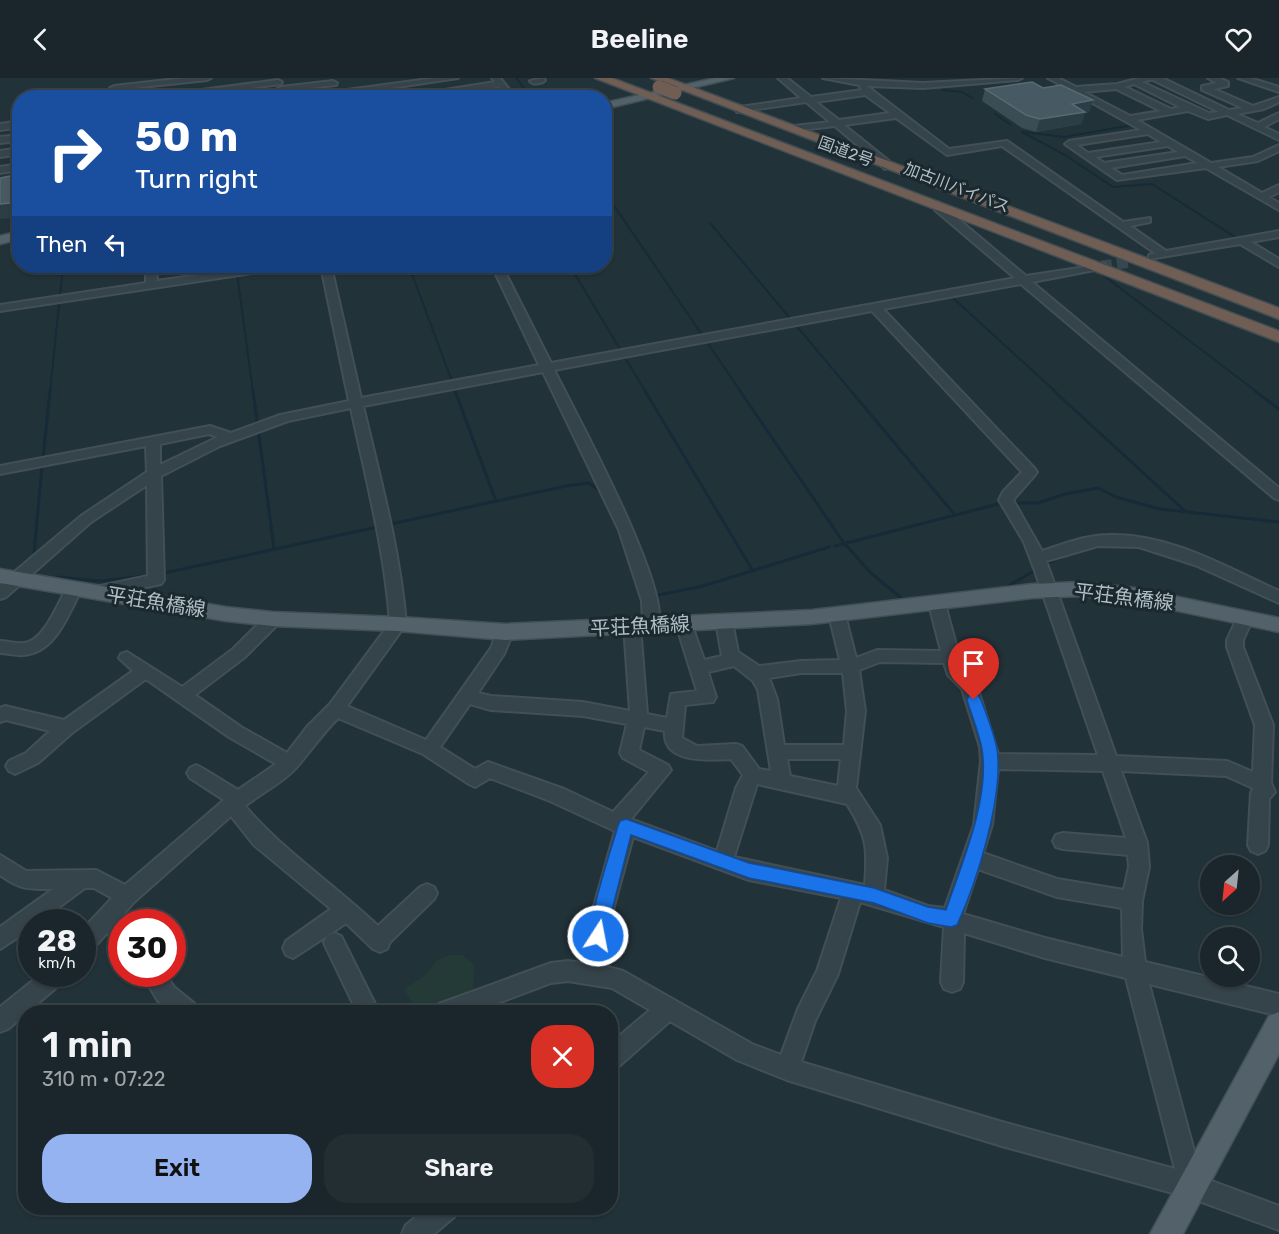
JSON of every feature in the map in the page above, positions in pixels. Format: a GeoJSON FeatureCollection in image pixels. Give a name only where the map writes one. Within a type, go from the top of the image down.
{"type":"FeatureCollection","features":[{"type":"Feature","properties":{"kind":"highway","name":"国道2号"},"geometry":{"type":"LineString","coordinates":[[601,78],[660,88],[740,110],[1279,314]]}},
{"type":"Feature","properties":{"kind":"highway"},"geometry":{"type":"LineString","coordinates":[[608,78],[660,88]]}},
{"type":"Feature","properties":{"kind":"highway","name":"加古川バイパス"},"geometry":{"type":"LineString","coordinates":[[623,78],[660,88]]}},
{"type":"Feature","properties":{"kind":"highway","name":"加古川バイパス"},"geometry":{"type":"LineString","coordinates":[[636,78],[1279,329]]}},
{"type":"Feature","properties":{"kind":"highway","name":"国道2号"},"geometry":{"type":"LineString","coordinates":[[660,88],[765,142],[1098,266],[1279,338]]}},
{"type":"Feature","properties":{"kind":"highway","name":"加古川バイパス"},"geometry":{"type":"LineString","coordinates":[[854,163],[1279,322]]}},
{"type":"Feature","properties":{"kind":"main road"},"geometry":{"type":"LineString","coordinates":[[612,102],[660,88],[710,78]]}},
{"type":"Feature","properties":{"kind":"main road"},"geometry":{"type":"LineString","coordinates":[[660,88],[729,78]]}},
{"type":"Feature","properties":{"kind":"main road","name":"平荘魚橋線"},"geometry":{"type":"LineString","coordinates":[[14,577],[226,614],[273,619],[398,624],[504,632],[837,615],[937,603],[1042,571],[1081,589],[1135,595],[1279,625]]}},
{"type":"Feature","properties":{"kind":"main road"},"geometry":{"type":"LineString","coordinates":[[1166,1234],[1279,1026]]}},
{"type":"Feature","properties":{"kind":"street"},"geometry":{"type":"LineString","coordinates":[[132,90],[207,78]]}},
{"type":"Feature","properties":{"kind":"street"},"geometry":{"type":"LineString","coordinates":[[353,90],[398,81],[454,78]]}},
{"type":"Feature","properties":{"kind":"street"},"geometry":{"type":"LineString","coordinates":[[782,78],[886,163],[885,166]]}},
{"type":"Feature","properties":{"kind":"street"},"geometry":{"type":"LineString","coordinates":[[827,78],[864,88],[947,152],[1004,143],[1163,255]]}},
{"type":"Feature","properties":{"kind":"street"},"geometry":{"type":"LineString","coordinates":[[911,78],[927,84]]}},
{"type":"Feature","properties":{"kind":"street"},"geometry":{"type":"LineString","coordinates":[[740,110],[864,88],[1018,78]]}},
{"type":"Feature","properties":{"kind":"street"},"geometry":{"type":"LineString","coordinates":[[1053,78],[1129,119],[1279,207]]}},
{"type":"Feature","properties":{"kind":"street"},"geometry":{"type":"LineString","coordinates":[[1075,90],[1117,86],[1150,78]]}},
{"type":"Feature","properties":{"kind":"street"},"geometry":{"type":"LineString","coordinates":[[1156,78],[1279,137]]}},
{"type":"Feature","properties":{"kind":"street"},"geometry":{"type":"LineString","coordinates":[[1166,78],[1179,78]]}},
{"type":"Feature","properties":{"kind":"street"},"geometry":{"type":"LineString","coordinates":[[1212,78],[1225,84],[1205,88],[1252,109]]}},
{"type":"Feature","properties":{"kind":"street"},"geometry":{"type":"LineString","coordinates":[[1242,78],[1279,90]]}},
{"type":"Feature","properties":{"kind":"street"},"geometry":{"type":"LineString","coordinates":[[1135,80],[1208,116],[1252,109],[1268,105],[1279,99]]}},
{"type":"Feature","properties":{"kind":"street"},"geometry":{"type":"LineString","coordinates":[[445,90],[499,81]]}},
{"type":"Feature","properties":{"kind":"street"},"geometry":{"type":"LineString","coordinates":[[253,90],[311,82],[342,82]]}},
{"type":"Feature","properties":{"kind":"street"},"geometry":{"type":"LineString","coordinates":[[1117,86],[1169,111]]}},
{"type":"Feature","properties":{"kind":"street"},"geometry":{"type":"LineString","coordinates":[[1268,105],[1279,109]]}},
{"type":"Feature","properties":{"kind":"street"},"geometry":{"type":"LineString","coordinates":[[1129,119],[1189,108]]}},
{"type":"Feature","properties":{"kind":"street"},"geometry":{"type":"LineString","coordinates":[[794,129],[897,115]]}},
{"type":"Feature","properties":{"kind":"street"},"geometry":{"type":"LineString","coordinates":[[1248,134],[1261,129],[1279,116]]}},
{"type":"Feature","properties":{"kind":"street"},"geometry":{"type":"LineString","coordinates":[[1148,131],[1069,144],[1120,178],[1255,159],[1279,148]]}},
{"type":"Feature","properties":{"kind":"street"},"geometry":{"type":"LineString","coordinates":[[1086,156],[1169,143]]}},
{"type":"Feature","properties":{"kind":"street"},"geometry":{"type":"LineString","coordinates":[[1103,166],[1187,153]]}},
{"type":"Feature","properties":{"kind":"street"},"geometry":{"type":"LineString","coordinates":[[1262,197],[1279,189]]}},
{"type":"Feature","properties":{"kind":"street"},"geometry":{"type":"LineString","coordinates":[[938,205],[938,208],[1279,495]]}},
{"type":"Feature","properties":{"kind":"street"},"geometry":{"type":"LineString","coordinates":[[1121,225],[1146,220]]}},
{"type":"Feature","properties":{"kind":"street"},"geometry":{"type":"LineString","coordinates":[[1135,261],[1279,234]]}},
{"type":"Feature","properties":{"kind":"street"},"geometry":{"type":"LineString","coordinates":[[1242,241],[1279,264]]}},
{"type":"Feature","properties":{"kind":"street"},"geometry":{"type":"LineString","coordinates":[[0,593],[14,577],[41,559],[100,508],[154,474],[231,437],[292,416],[1098,266]]}},
{"type":"Feature","properties":{"kind":"street"},"geometry":{"type":"LineString","coordinates":[[152,273],[152,285]]}},
{"type":"Feature","properties":{"kind":"street"},"geometry":{"type":"LineString","coordinates":[[0,308],[230,273]]}},
{"type":"Feature","properties":{"kind":"street"},"geometry":{"type":"LineString","coordinates":[[96,931],[127,896],[236,802],[289,763],[313,732],[336,710],[398,624],[396,598],[382,522],[358,403],[328,273]]}},
{"type":"Feature","properties":{"kind":"street"},"geometry":{"type":"LineString","coordinates":[[501,273],[549,368],[626,530],[646,592],[637,681],[638,718],[629,753],[662,770],[621,824],[601,917],[592,973]]}},
{"type":"Feature","properties":{"kind":"street"},"geometry":{"type":"LineString","coordinates":[[874,307],[1029,472],[1008,495],[1008,504],[1032,542],[1121,793],[1137,847],[1138,867],[1132,901],[1131,929],[1136,970],[1191,1186]]}},
{"type":"Feature","properties":{"kind":"street"},"geometry":{"type":"LineString","coordinates":[[0,470],[210,430],[231,437]]}},
{"type":"Feature","properties":{"kind":"street"},"geometry":{"type":"LineString","coordinates":[[96,592],[156,576],[153,441]]}},
{"type":"Feature","properties":{"kind":"street"},"geometry":{"type":"LineString","coordinates":[[1042,571],[1099,541],[1117,539],[1172,551],[1279,597]]}},
{"type":"Feature","properties":{"kind":"street"},"geometry":{"type":"LineString","coordinates":[[0,647],[24,649],[46,636],[58,622],[74,588]]}},
{"type":"Feature","properties":{"kind":"street"},"geometry":{"type":"LineString","coordinates":[[937,603],[954,670],[969,686],[989,747],[990,761],[983,825],[953,920],[952,982]]}},
{"type":"Feature","properties":{"kind":"street"},"geometry":{"type":"LineString","coordinates":[[787,1069],[806,1017],[864,893],[877,858],[871,825],[850,797],[847,789],[853,752],[856,709],[849,665],[837,615]]}},
{"type":"Feature","properties":{"kind":"street"},"geometry":{"type":"LineString","coordinates":[[1245,618],[1235,640],[1235,647],[1264,725],[1262,783],[1266,792],[1260,793],[1258,845]]}},
{"type":"Feature","properties":{"kind":"street"},"geometry":{"type":"LineString","coordinates":[[183,695],[239,653],[273,619]]}},
{"type":"Feature","properties":{"kind":"street"},"geometry":{"type":"LineString","coordinates":[[724,622],[730,655],[758,672],[769,698],[782,782]]}},
{"type":"Feature","properties":{"kind":"street"},"geometry":{"type":"LineString","coordinates":[[684,624],[707,697],[677,699],[673,742],[695,753],[736,751],[753,775],[850,797]]}},
{"type":"Feature","properties":{"kind":"street"},"geometry":{"type":"LineString","coordinates":[[429,749],[498,650],[504,632]]}},
{"type":"Feature","properties":{"kind":"street"},"geometry":{"type":"LineString","coordinates":[[758,672],[849,665],[870,662],[877,656],[950,657]]}},
{"type":"Feature","properties":{"kind":"street"},"geometry":{"type":"LineString","coordinates":[[127,658],[235,732],[289,763]]}},
{"type":"Feature","properties":{"kind":"street"},"geometry":{"type":"LineString","coordinates":[[698,668],[737,659]]}},
{"type":"Feature","properties":{"kind":"street"},"geometry":{"type":"LineString","coordinates":[[15,766],[32,758],[66,728],[145,671]]}},
{"type":"Feature","properties":{"kind":"street"},"geometry":{"type":"LineString","coordinates":[[465,696],[491,703],[583,709],[674,726]]}},
{"type":"Feature","properties":{"kind":"street"},"geometry":{"type":"LineString","coordinates":[[336,710],[429,749],[475,779],[488,771],[557,795],[621,824],[723,863],[749,871],[864,893],[994,934],[1279,1005]]}},
{"type":"Feature","properties":{"kind":"street"},"geometry":{"type":"LineString","coordinates":[[0,715],[5,714],[66,728]]}},
{"type":"Feature","properties":{"kind":"street"},"geometry":{"type":"LineString","coordinates":[[776,752],[853,752]]}},
{"type":"Feature","properties":{"kind":"street"},"geometry":{"type":"LineString","coordinates":[[990,761],[1109,764],[1132,762],[1227,770],[1262,783]]}},
{"type":"Feature","properties":{"kind":"street"},"geometry":{"type":"LineString","coordinates":[[196,772],[236,802],[261,838],[347,910],[380,941],[427,893]]}},
{"type":"Feature","properties":{"kind":"street"},"geometry":{"type":"LineString","coordinates":[[723,863],[746,788],[753,775]]}},
{"type":"Feature","properties":{"kind":"street"},"geometry":{"type":"LineString","coordinates":[[1063,841],[1137,847]]}},
{"type":"Feature","properties":{"kind":"street"},"geometry":{"type":"LineString","coordinates":[[972,858],[1058,888],[1132,901]]}},
{"type":"Feature","properties":{"kind":"street"},"geometry":{"type":"LineString","coordinates":[[4,872],[31,881],[96,879],[127,896]]}},
{"type":"Feature","properties":{"kind":"street"},"geometry":{"type":"LineString","coordinates":[[0,939],[83,878]]}},
{"type":"Feature","properties":{"kind":"street"},"geometry":{"type":"LineString","coordinates":[[293,948],[347,910]]}},
{"type":"Feature","properties":{"kind":"street"},"geometry":{"type":"LineString","coordinates":[[334,943],[365,1005]]}},
{"type":"Feature","properties":{"kind":"street"},"geometry":{"type":"LineString","coordinates":[[465,1005],[550,973],[568,971],[615,978],[745,1052],[787,1069],[991,1131],[1191,1186],[1279,1218]]}},
{"type":"Feature","properties":{"kind":"street"},"geometry":{"type":"LineString","coordinates":[[19,1005],[41,987]]}},
{"type":"Feature","properties":{"kind":"street"},"geometry":{"type":"LineString","coordinates":[[161,987],[179,1005]]}},
{"type":"Feature","properties":{"kind":"street"},"geometry":{"type":"LineString","coordinates":[[0,1021],[18,1006]]}},
{"type":"Feature","properties":{"kind":"street"},"geometry":{"type":"LineString","coordinates":[[618,1052],[667,1009]]}},
{"type":"Feature","properties":{"kind":"street"},"geometry":{"type":"LineString","coordinates":[[416,1234],[437,1215]]}},
{"type":"Feature","properties":{"kind":"green space"},"geometry":{"type":"Polygon","coordinates":[[[450,955],[462,955],[474,965],[473,995],[441,1005],[414,1005],[404,989],[426,975],[437,960],[450,955]]]}},
{"type":"Feature","properties":{"kind":"building"},"geometry":{"type":"Polygon","coordinates":[[[1032,82],[1043,88],[1061,85],[1093,100],[1072,104],[1085,112],[1040,119],[1026,115],[985,89],[1032,82]]]}},
{"type":"Feature","properties":{"kind":"building"},"geometry":{"type":"Polygon","coordinates":[[[12,176],[12,203],[0,204],[0,178],[12,176]]]}},
{"type":"Feature","properties":{"kind":"waterway"},"geometry":{"type":"LineString","coordinates":[[516,78],[526,90]]}},
{"type":"Feature","properties":{"kind":"waterway"},"geometry":{"type":"LineString","coordinates":[[1108,84],[1139,78]]}},
{"type":"Feature","properties":{"kind":"waterway"},"geometry":{"type":"LineString","coordinates":[[943,90],[962,92],[972,98]]}},
{"type":"Feature","properties":{"kind":"waterway"},"geometry":{"type":"LineString","coordinates":[[995,114],[1011,125]]}},
{"type":"Feature","properties":{"kind":"waterway"},"geometry":{"type":"LineString","coordinates":[[1024,132],[1064,137],[1133,125]]}},
{"type":"Feature","properties":{"kind":"waterway"},"geometry":{"type":"LineString","coordinates":[[1022,132],[1065,155],[1113,187],[1152,184],[1235,237]]}},
{"type":"Feature","properties":{"kind":"waterway"},"geometry":{"type":"LineString","coordinates":[[1271,198],[1279,201]]}},
{"type":"Feature","properties":{"kind":"waterway"},"geometry":{"type":"LineString","coordinates":[[612,203],[741,392]]}},
{"type":"Feature","properties":{"kind":"waterway"},"geometry":{"type":"LineString","coordinates":[[710,223],[852,392]]}},
{"type":"Feature","properties":{"kind":"waterway"},"geometry":{"type":"LineString","coordinates":[[50,392],[62,273]]}},
{"type":"Feature","properties":{"kind":"waterway"},"geometry":{"type":"LineString","coordinates":[[237,273],[253,392]]}},
{"type":"Feature","properties":{"kind":"waterway"},"geometry":{"type":"LineString","coordinates":[[412,273],[456,392]]}},
{"type":"Feature","properties":{"kind":"waterway"},"geometry":{"type":"LineString","coordinates":[[574,273],[620,349]]}},
{"type":"Feature","properties":{"kind":"waterway"},"geometry":{"type":"LineString","coordinates":[[1103,275],[1257,392]]}},
{"type":"Feature","properties":{"kind":"waterway"},"geometry":{"type":"LineString","coordinates":[[953,298],[1056,392]]}},
{"type":"Feature","properties":{"kind":"waterway"},"geometry":{"type":"LineString","coordinates":[[625,358],[646,392]]}},
{"type":"Feature","properties":{"kind":"waterway"},"geometry":{"type":"LineString","coordinates":[[43,458],[50,391]]}},
{"type":"Feature","properties":{"kind":"waterway"},"geometry":{"type":"LineString","coordinates":[[253,391],[274,548]]}},
{"type":"Feature","properties":{"kind":"waterway"},"geometry":{"type":"LineString","coordinates":[[455,391],[496,501]]}},
{"type":"Feature","properties":{"kind":"waterway"},"geometry":{"type":"LineString","coordinates":[[645,391],[753,571]]}},
{"type":"Feature","properties":{"kind":"waterway"},"geometry":{"type":"LineString","coordinates":[[740,391],[844,544]]}},
{"type":"Feature","properties":{"kind":"waterway"},"geometry":{"type":"LineString","coordinates":[[851,391],[955,515]]}},
{"type":"Feature","properties":{"kind":"waterway"},"geometry":{"type":"LineString","coordinates":[[1054,391],[1185,511]]}},
{"type":"Feature","properties":{"kind":"waterway"},"geometry":{"type":"LineString","coordinates":[[1255,391],[1279,409]]}},
{"type":"Feature","properties":{"kind":"waterway"},"geometry":{"type":"LineString","coordinates":[[34,553],[42,466]]}},
{"type":"Feature","properties":{"kind":"waterway"},"geometry":{"type":"LineString","coordinates":[[160,574],[566,486],[589,483],[601,492]]}},
{"type":"Feature","properties":{"kind":"waterway"},"geometry":{"type":"LineString","coordinates":[[844,544],[1002,503],[1038,503],[1065,494],[1098,488],[1116,497],[1160,509],[1279,522]]}},
{"type":"Feature","properties":{"kind":"waterway"},"geometry":{"type":"LineString","coordinates":[[606,502],[613,517]]}},
{"type":"Feature","properties":{"kind":"waterway"},"geometry":{"type":"LineString","coordinates":[[835,546],[844,544]]}},
{"type":"Feature","properties":{"kind":"waterway"},"geometry":{"type":"LineString","coordinates":[[844,544],[871,573],[906,602]]}},
{"type":"Feature","properties":{"kind":"waterway"},"geometry":{"type":"LineString","coordinates":[[1071,554],[1105,545]]}},
{"type":"Feature","properties":{"kind":"waterway"},"geometry":{"type":"LineString","coordinates":[[753,571],[829,547]]}},
{"type":"Feature","properties":{"kind":"waterway"},"geometry":{"type":"LineString","coordinates":[[1043,565],[1064,556]]}},
{"type":"Feature","properties":{"kind":"waterway"},"geometry":{"type":"LineString","coordinates":[[1005,588],[1037,569]]}},
{"type":"Feature","properties":{"kind":"waterway"},"geometry":{"type":"LineString","coordinates":[[653,593],[658,595],[703,586],[753,571]]}},
{"type":"Feature","properties":{"kind":"waterway"},"geometry":{"type":"LineString","coordinates":[[634,574],[640,589]]}},
{"type":"Feature","properties":{"kind":"waterway"},"geometry":{"type":"LineString","coordinates":[[58,577],[100,581],[153,575]]}},
{"type":"Feature","properties":{"kind":"tunnel"},"geometry":{"type":"LineString","coordinates":[[1101,266],[1132,262]]}},
{"type":"Feature","properties":{"kind":"route"},"geometry":{"type":"LineString","coordinates":[[598,936],[618,850],[626,826],[749,871],[874,896],[928,915],[951,919],[963,890],[983,825],[986,807],[989,747],[974,700]]}}]}
